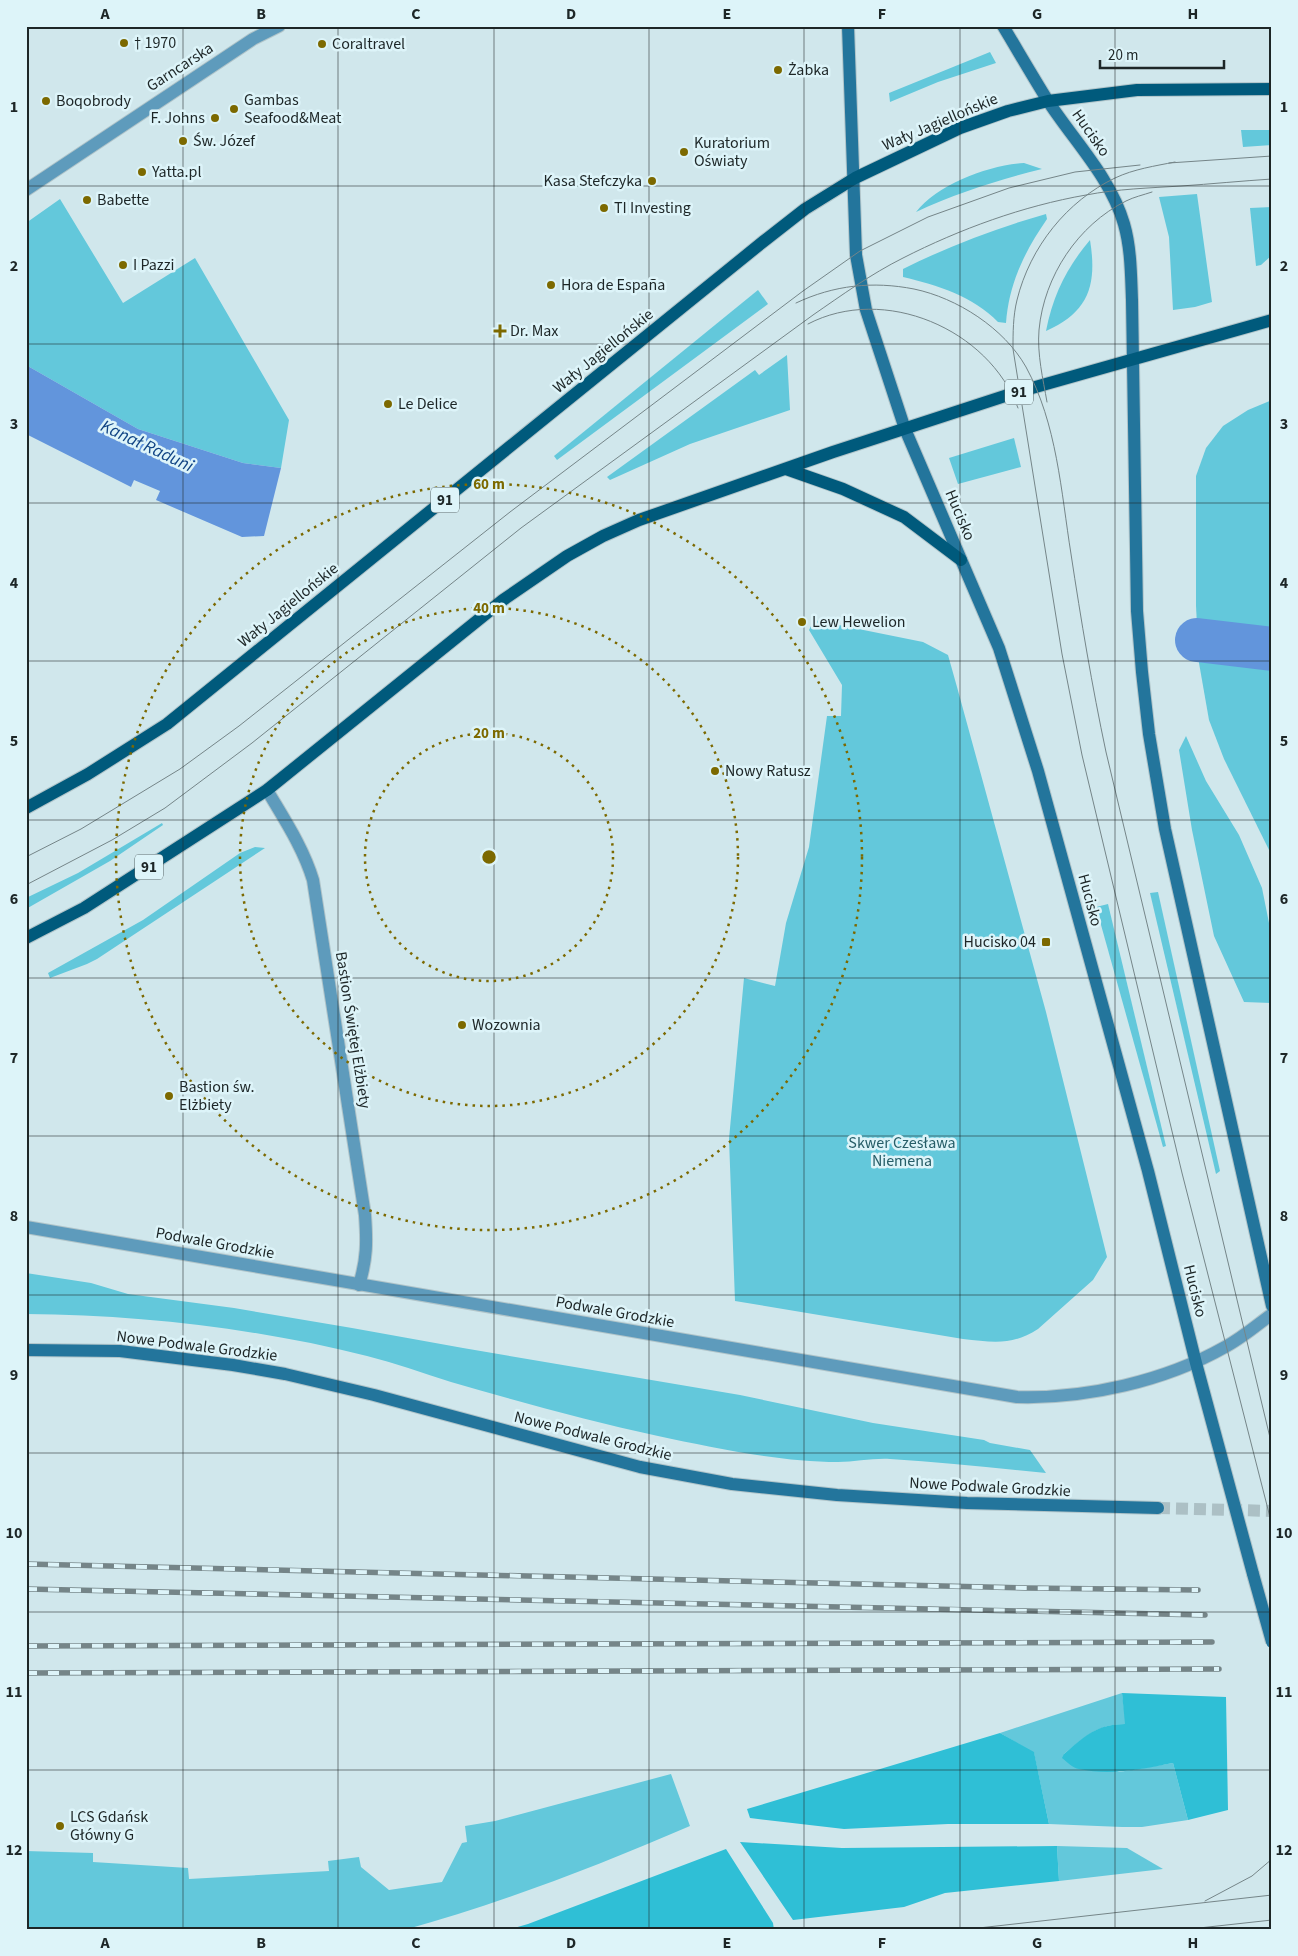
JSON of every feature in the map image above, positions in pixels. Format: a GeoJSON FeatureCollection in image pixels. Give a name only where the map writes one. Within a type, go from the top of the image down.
{"type":"FeatureCollection","features":[{"type":"Feature","properties":{"kind":"main road","name":"Hucisko"},"geometry":{"type":"LineString","coordinates":[[848,26],[856,255],[866,310],[906,429],[999,648],[1038,771],[1148,1170],[1196,1362],[1272,1642]]}},
{"type":"Feature","properties":{"kind":"main road","name":"Hucisko"},"geometry":{"type":"LineString","coordinates":[[1004,26],[1048,101],[1105,184],[1117,206],[1124,225],[1130,255],[1138,611],[1149,734],[1169,848],[1272,1306]]}},
{"type":"Feature","properties":{"kind":"main road","name":"Wały Jagiellońskie"},"geometry":{"type":"LineString","coordinates":[[26,808],[88,774],[167,724],[764,241],[805,209],[854,178],[960,128],[1008,111],[1048,101],[1137,90],[1272,89]]}},
{"type":"Feature","properties":{"kind":"main road","name":"91"},"geometry":{"type":"LineString","coordinates":[[26,938],[84,908],[268,790],[503,600],[567,556],[603,536],[639,520],[1035,386],[1272,320]]}},
{"type":"Feature","properties":{"kind":"main road"},"geometry":{"type":"LineString","coordinates":[[786,469],[843,489],[904,517],[961,560]]}},
{"type":"Feature","properties":{"kind":"main road","name":"Nowe Podwale Grodzkie"},"geometry":{"type":"LineString","coordinates":[[26,1350],[120,1351],[233,1365],[285,1374],[374,1395],[640,1467],[732,1484],[837,1495],[967,1503],[1158,1508]]}},
{"type":"Feature","properties":{"kind":"street","name":"Garncarska"},"geometry":{"type":"LineString","coordinates":[[26,190],[252,38],[279,26]]}},
{"type":"Feature","properties":{"kind":"street","name":"Bastion Świętej Elżbiety"},"geometry":{"type":"LineString","coordinates":[[268,790],[308,863],[312,880],[365,1215],[368,1242],[366,1263],[360,1285]]}},
{"type":"Feature","properties":{"kind":"street","name":"Podwale Grodzkie"},"geometry":{"type":"LineString","coordinates":[[26,1227],[1017,1397],[1050,1398],[1090,1393],[1131,1384],[1196,1362],[1226,1347],[1272,1314]]}},
{"type":"Feature","properties":{"kind":"green space"},"geometry":{"type":"Polygon","coordinates":[[[990,52],[996,63],[938,82],[890,102],[889,93],[990,52]]]}},
{"type":"Feature","properties":{"kind":"green space"},"geometry":{"type":"Polygon","coordinates":[[[1241,130],[1272,130],[1272,145],[1243,147],[1241,130]]]}},
{"type":"Feature","properties":{"kind":"green space"},"geometry":{"type":"Polygon","coordinates":[[[1024,163],[1042,169],[978,188],[916,212],[937,193],[965,178],[995,168],[1024,163]]]}},
{"type":"Feature","properties":{"kind":"green space"},"geometry":{"type":"Polygon","coordinates":[[[1197,194],[1212,302],[1173,310],[1169,237],[1159,197],[1197,194]]]}},
{"type":"Feature","properties":{"kind":"green space"},"geometry":{"type":"Polygon","coordinates":[[[60,199],[123,303],[195,258],[289,420],[281,468],[243,463],[138,429],[26,365],[26,223],[60,199]]]}},
{"type":"Feature","properties":{"kind":"green space"},"geometry":{"type":"Polygon","coordinates":[[[1272,207],[1272,255],[1261,265],[1256,266],[1250,208],[1272,207]]]}},
{"type":"Feature","properties":{"kind":"green space"},"geometry":{"type":"Polygon","coordinates":[[[1046,214],[1047,219],[1025,255],[1014,281],[1006,323],[998,322],[966,298],[929,284],[903,277],[903,269],[956,245],[991,231],[1046,214]]]}},
{"type":"Feature","properties":{"kind":"green space"},"geometry":{"type":"Polygon","coordinates":[[[1090,240],[1092,270],[1091,283],[1087,294],[1081,305],[1072,315],[1046,331],[1062,282],[1074,261],[1090,240]]]}},
{"type":"Feature","properties":{"kind":"green space"},"geometry":{"type":"Polygon","coordinates":[[[758,290],[768,304],[557,460],[554,456],[758,290]]]}},
{"type":"Feature","properties":{"kind":"green space"},"geometry":{"type":"Polygon","coordinates":[[[787,355],[790,410],[690,444],[610,480],[607,477],[755,370],[759,375],[787,355]]]}},
{"type":"Feature","properties":{"kind":"green space"},"geometry":{"type":"Polygon","coordinates":[[[1272,400],[1272,856],[1224,759],[1209,720],[1199,663],[1196,606],[1196,476],[1206,448],[1223,426],[1248,410],[1272,400]]]}},
{"type":"Feature","properties":{"kind":"green space"},"geometry":{"type":"Polygon","coordinates":[[[1014,438],[1021,467],[958,484],[949,458],[1014,438]]]}},
{"type":"Feature","properties":{"kind":"green space","name":"Skwer Czesława Niemena"},"geometry":{"type":"Polygon","coordinates":[[[814,620],[923,642],[948,655],[1046,1012],[1107,1257],[1093,1280],[1038,1329],[1019,1338],[1002,1342],[963,1339],[735,1301],[729,1139],[744,978],[775,986],[786,923],[809,847],[827,716],[841,716],[842,685],[809,630],[814,620]]]}},
{"type":"Feature","properties":{"kind":"green space"},"geometry":{"type":"Polygon","coordinates":[[[1186,736],[1206,781],[1239,835],[1262,888],[1272,938],[1271,1003],[1244,1002],[1214,936],[1192,830],[1179,750],[1186,736]]]}},
{"type":"Feature","properties":{"kind":"green space"},"geometry":{"type":"Polygon","coordinates":[[[162,823],[163,825],[110,861],[26,909],[26,898],[78,873],[162,823]]]}},
{"type":"Feature","properties":{"kind":"green space"},"geometry":{"type":"Polygon","coordinates":[[[255,847],[265,848],[97,959],[50,978],[48,973],[143,920],[240,853],[255,847]]]}},
{"type":"Feature","properties":{"kind":"green space"},"geometry":{"type":"Polygon","coordinates":[[[1158,892],[1220,1171],[1216,1174],[1150,893],[1158,892]]]}},
{"type":"Feature","properties":{"kind":"green space"},"geometry":{"type":"Polygon","coordinates":[[[1108,904],[1166,1146],[1163,1147],[1096,907],[1108,904]]]}},
{"type":"Feature","properties":{"kind":"green space"},"geometry":{"type":"Polygon","coordinates":[[[26,1273],[91,1283],[128,1294],[234,1308],[352,1328],[740,1395],[873,1423],[984,1440],[990,1443],[1030,1450],[1046,1473],[910,1460],[816,1461],[748,1454],[680,1441],[554,1411],[378,1359],[325,1346],[240,1331],[155,1320],[26,1314],[26,1273]]]}},
{"type":"Feature","properties":{"kind":"green space"},"geometry":{"type":"Polygon","coordinates":[[[1122,1693],[1126,1724],[1099,1729],[1085,1737],[1064,1754],[1119,1772],[1173,1763],[1188,1820],[1142,1827],[1049,1824],[1034,1753],[1000,1733],[1122,1693]]]}},
{"type":"Feature","properties":{"kind":"green space"},"geometry":{"type":"Polygon","coordinates":[[[671,1774],[690,1826],[549,1883],[477,1908],[404,1930],[26,1930],[26,1851],[93,1853],[93,1862],[188,1868],[189,1879],[329,1871],[328,1861],[359,1857],[361,1867],[389,1890],[442,1882],[462,1843],[467,1842],[465,1826],[495,1821],[671,1774]]]}},
{"type":"Feature","properties":{"kind":"green space"},"geometry":{"type":"Polygon","coordinates":[[[1057,1846],[1127,1848],[1163,1869],[1059,1881],[1057,1846]]]}},
{"type":"Feature","properties":{"kind":"shaded area"},"geometry":{"type":"Polygon","coordinates":[[[1122,1693],[1226,1697],[1228,1810],[1188,1820],[1173,1763],[1126,1771],[1103,1772],[1077,1768],[1062,1758],[1064,1754],[1092,1732],[1107,1726],[1125,1724],[1122,1693]]]}},
{"type":"Feature","properties":{"kind":"shaded area"},"geometry":{"type":"Polygon","coordinates":[[[1000,1733],[1034,1752],[1049,1824],[948,1824],[844,1829],[750,1818],[747,1809],[1000,1733]]]}},
{"type":"Feature","properties":{"kind":"shaded area"},"geometry":{"type":"Polygon","coordinates":[[[740,1842],[842,1848],[1057,1846],[1059,1881],[945,1893],[904,1907],[793,1920],[740,1842]]]}},
{"type":"Feature","properties":{"kind":"shaded area"},"geometry":{"type":"Polygon","coordinates":[[[726,1849],[773,1923],[774,1930],[507,1930],[528,1924],[726,1849]]]}},
{"type":"Feature","properties":{"kind":"water"},"geometry":{"type":"Polygon","coordinates":[[[26,365],[138,429],[243,463],[281,468],[264,536],[242,537],[156,500],[160,491],[134,480],[131,487],[26,434],[26,365]]]}},
{"type":"Feature","properties":{"kind":"waterway","name":"Kanał Raduni"},"geometry":{"type":"LineString","coordinates":[[1197,640],[1272,649]]}},
{"type":"Feature","properties":{"kind":"tunnel"},"geometry":{"type":"LineString","coordinates":[[1158,1508],[1272,1511]]}},
{"type":"Feature","properties":{"kind":"tram line"},"geometry":{"type":"LineString","coordinates":[[1169,163],[1272,156]]}},
{"type":"Feature","properties":{"kind":"tram line"},"geometry":{"type":"LineString","coordinates":[[1175,162],[1137,170],[1115,178],[1081,199],[1053,228],[1041,244],[1023,280],[1015,312],[1013,349],[1062,654],[1082,755],[1182,1173],[1272,1525]]}},
{"type":"Feature","properties":{"kind":"tram line"},"geometry":{"type":"LineString","coordinates":[[26,857],[81,829],[180,769],[239,726],[510,512],[803,291],[860,251],[928,217],[1009,188],[1075,172],[1140,165]]}},
{"type":"Feature","properties":{"kind":"tram line"},"geometry":{"type":"LineString","coordinates":[[26,885],[112,840],[165,808],[252,743],[521,528],[813,315],[891,264],[969,228],[1039,205],[1121,190],[1272,179]]}},
{"type":"Feature","properties":{"kind":"tram line"},"geometry":{"type":"LineString","coordinates":[[1047,402],[1042,375],[1039,330],[1042,310],[1056,272],[1066,254],[1093,224],[1109,211],[1126,201],[1152,192]]}},
{"type":"Feature","properties":{"kind":"tram line"},"geometry":{"type":"LineString","coordinates":[[796,303],[825,292],[854,286],[884,285],[930,293],[963,307],[992,328],[1017,353],[1036,389],[1045,411],[1061,482],[1083,628],[1106,752],[1272,1446]]}},
{"type":"Feature","properties":{"kind":"tram line"},"geometry":{"type":"LineString","coordinates":[[808,324],[838,313],[869,309],[900,312],[931,321],[959,336],[984,356],[1004,380],[1018,408]]}},
{"type":"Feature","properties":{"kind":"tram line"},"geometry":{"type":"LineString","coordinates":[[1205,1901],[1252,1876],[1272,1859]]}},
{"type":"Feature","properties":{"kind":"tram line"},"geometry":{"type":"LineString","coordinates":[[961,1930],[1272,1895]]}},
{"type":"Feature","properties":{"kind":"tram line"},"geometry":{"type":"LineString","coordinates":[[1181,1930],[1272,1920]]}},
{"type":"Feature","properties":{"kind":"railway"},"geometry":{"type":"LineString","coordinates":[[26,1564],[1025,1588],[1198,1590]]}},
{"type":"Feature","properties":{"kind":"railway"},"geometry":{"type":"LineString","coordinates":[[26,1589],[1205,1615]]}},
{"type":"Feature","properties":{"kind":"railway"},"geometry":{"type":"LineString","coordinates":[[26,1646],[1212,1642]]}},
{"type":"Feature","properties":{"kind":"railway"},"geometry":{"type":"LineString","coordinates":[[26,1673],[1219,1669]]}},
{"type":"Feature","properties":{"kind":"place","name":"† 1970"},"geometry":{"type":"Point","coordinates":[124,43]}},
{"type":"Feature","properties":{"kind":"place","name":"Coraltravel"},"geometry":{"type":"Point","coordinates":[322,44]}},
{"type":"Feature","properties":{"kind":"place","name":"Żabka"},"geometry":{"type":"Point","coordinates":[778,70]}},
{"type":"Feature","properties":{"kind":"place","name":"Boqobrody"},"geometry":{"type":"Point","coordinates":[46,101]}},
{"type":"Feature","properties":{"kind":"place","name":"Gambas Seafood&Meat"},"geometry":{"type":"Point","coordinates":[234,109]}},
{"type":"Feature","properties":{"kind":"place","name":"F. Johns"},"geometry":{"type":"Point","coordinates":[215,118]}},
{"type":"Feature","properties":{"kind":"place","name":"Św. Józef"},"geometry":{"type":"Point","coordinates":[183,141]}},
{"type":"Feature","properties":{"kind":"place","name":"Kuratorium Oświaty"},"geometry":{"type":"Point","coordinates":[684,152]}},
{"type":"Feature","properties":{"kind":"place","name":"Yatta.pl"},"geometry":{"type":"Point","coordinates":[142,172]}},
{"type":"Feature","properties":{"kind":"place","name":"Kasa Stefczyka"},"geometry":{"type":"Point","coordinates":[652,181]}},
{"type":"Feature","properties":{"kind":"place","name":"Babette"},"geometry":{"type":"Point","coordinates":[87,200]}},
{"type":"Feature","properties":{"kind":"place","name":"TI Investing"},"geometry":{"type":"Point","coordinates":[604,208]}},
{"type":"Feature","properties":{"kind":"place","name":"I Pazzi"},"geometry":{"type":"Point","coordinates":[123,265]}},
{"type":"Feature","properties":{"kind":"place","name":"Hora de España"},"geometry":{"type":"Point","coordinates":[551,285]}},
{"type":"Feature","properties":{"kind":"place","name":"Dr. Max"},"geometry":{"type":"Point","coordinates":[500,331]}},
{"type":"Feature","properties":{"kind":"place","name":"Le Delice"},"geometry":{"type":"Point","coordinates":[388,404]}},
{"type":"Feature","properties":{"kind":"place","name":"Lew Hewelion"},"geometry":{"type":"Point","coordinates":[802,622]}},
{"type":"Feature","properties":{"kind":"place","name":"Nowy Ratusz"},"geometry":{"type":"Point","coordinates":[715,771]}},
{"type":"Feature","properties":{"kind":"place","name":"Hucisko 04"},"geometry":{"type":"Point","coordinates":[1046,942]}},
{"type":"Feature","properties":{"kind":"place","name":"Wozownia"},"geometry":{"type":"Point","coordinates":[462,1025]}},
{"type":"Feature","properties":{"kind":"place","name":"Bastion św. Elżbiety"},"geometry":{"type":"Point","coordinates":[169,1096]}},
{"type":"Feature","properties":{"kind":"place","name":"LCS Gdańsk Główny G"},"geometry":{"type":"Point","coordinates":[60,1826]}}]}
